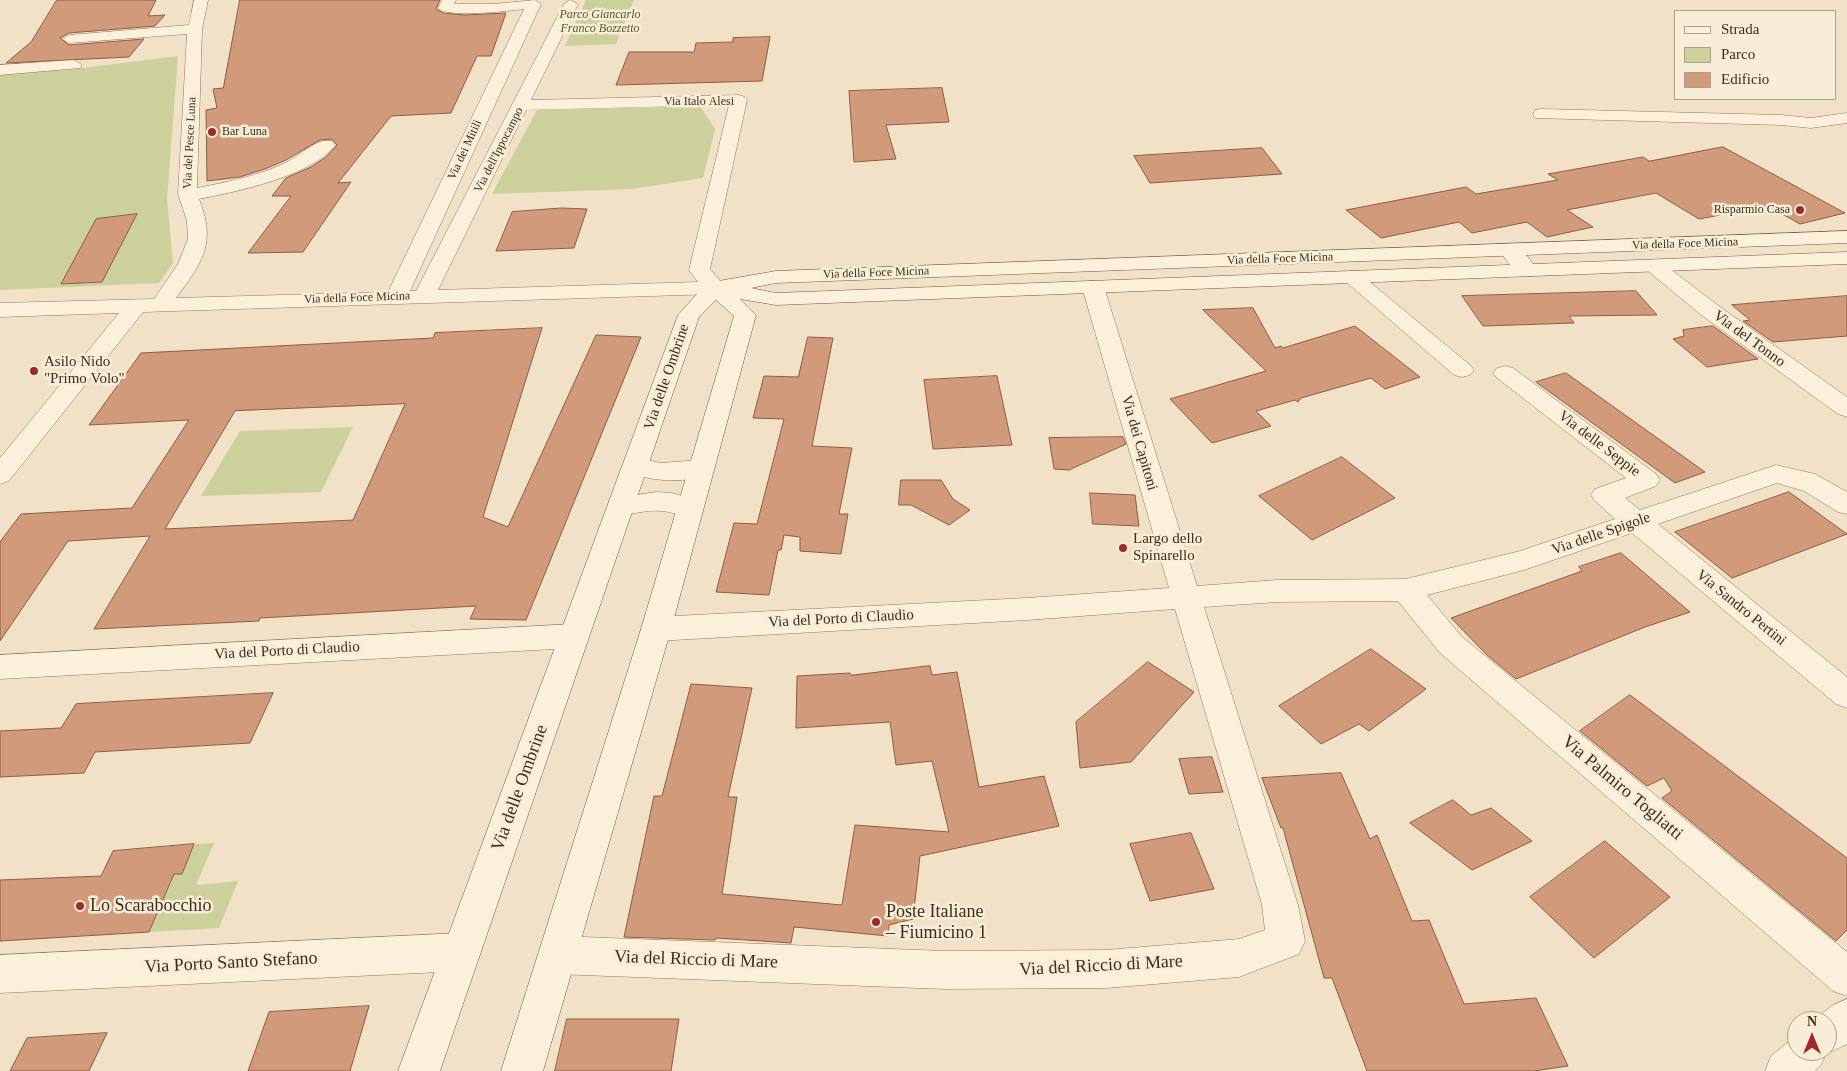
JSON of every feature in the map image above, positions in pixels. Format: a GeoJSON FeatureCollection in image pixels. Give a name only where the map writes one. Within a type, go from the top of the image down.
{"type":"FeatureCollection","features":[{"type":"Feature","properties":{"kind":"street","name":"Via del Pesce Luna"},"geometry":{"type":"LineString","coordinates":[[0,475],[149,304],[187,266],[198,241],[196,218],[188,196],[195,29],[201,0]]}},
{"type":"Feature","properties":{"kind":"street"},"geometry":{"type":"LineString","coordinates":[[449,0],[445,8],[466,9],[533,2],[550,7],[576,2]]}},
{"type":"Feature","properties":{"kind":"street","name":"Via dei Mitili"},"geometry":{"type":"LineString","coordinates":[[396,297],[533,2]]}},
{"type":"Feature","properties":{"kind":"street","name":"Via dell'Ippocampo"},"geometry":{"type":"LineString","coordinates":[[425,296],[576,2]]}},
{"type":"Feature","properties":{"kind":"street"},"geometry":{"type":"LineString","coordinates":[[69,39],[195,29]]}},
{"type":"Feature","properties":{"kind":"street"},"geometry":{"type":"LineString","coordinates":[[0,70],[74,65]]}},
{"type":"Feature","properties":{"kind":"street","name":"Via Italo Alesi"},"geometry":{"type":"LineString","coordinates":[[522,105],[739,100],[699,270],[715,288]]}},
{"type":"Feature","properties":{"kind":"street"},"geometry":{"type":"LineString","coordinates":[[1541,114],[1781,120],[1811,123],[1847,118]]}},
{"type":"Feature","properties":{"kind":"street"},"geometry":{"type":"LineString","coordinates":[[1811,123],[1838,135]]}},
{"type":"Feature","properties":{"kind":"street"},"geometry":{"type":"LineString","coordinates":[[188,196],[272,176],[312,156],[326,145]]}},
{"type":"Feature","properties":{"kind":"street","name":"Via della Foce Micina"},"geometry":{"type":"LineString","coordinates":[[0,310],[715,288],[776,277],[1847,237]]}},
{"type":"Feature","properties":{"kind":"street"},"geometry":{"type":"LineString","coordinates":[[1510,251],[1528,271]]}},
{"type":"Feature","properties":{"kind":"street","name":"Via della Foce Micina"},"geometry":{"type":"LineString","coordinates":[[715,288],[776,299],[1847,258]]}},
{"type":"Feature","properties":{"kind":"street","name":"Via del Tonno"},"geometry":{"type":"LineString","coordinates":[[1654,266],[1730,326],[1847,409]]}},
{"type":"Feature","properties":{"kind":"street"},"geometry":{"type":"LineString","coordinates":[[1352,277],[1462,370]]}},
{"type":"Feature","properties":{"kind":"street","name":"Via dei Capitoni"},"geometry":{"type":"LineString","coordinates":[[1093,287],[1158,511],[1187,599]]}},
{"type":"Feature","properties":{"kind":"street"},"geometry":{"type":"LineString","coordinates":[[522,1071],[656,629],[745,315],[715,288]]}},
{"type":"Feature","properties":{"kind":"street","name":"Via delle Ombrine"},"geometry":{"type":"LineString","coordinates":[[419,1071],[689,315],[715,288]]}},
{"type":"Feature","properties":{"kind":"street","name":"Via delle Seppie"},"geometry":{"type":"LineString","coordinates":[[1505,373],[1647,480],[1604,495],[1635,522]]}},
{"type":"Feature","properties":{"kind":"street"},"geometry":{"type":"LineString","coordinates":[[636,466],[653,472],[673,474],[701,469]]}},
{"type":"Feature","properties":{"kind":"street","name":"Via delle Spigole"},"geometry":{"type":"LineString","coordinates":[[1406,590],[1524,560],[1776,474],[1794,476],[1814,482],[1847,505]]}},
{"type":"Feature","properties":{"kind":"street"},"geometry":{"type":"LineString","coordinates":[[621,506],[650,500],[672,501],[690,508]]}},
{"type":"Feature","properties":{"kind":"street","name":"Via Sandro Pertini"},"geometry":{"type":"LineString","coordinates":[[1635,522],[1847,695]]}},
{"type":"Feature","properties":{"kind":"street"},"geometry":{"type":"LineString","coordinates":[[1187,599],[1277,591],[1406,590]]}},
{"type":"Feature","properties":{"kind":"street","name":"Via Palmiro Togliatti"},"geometry":{"type":"LineString","coordinates":[[1406,590],[1451,645],[1847,977]]}},
{"type":"Feature","properties":{"kind":"street","name":"Via del Porto di Claudio"},"geometry":{"type":"LineString","coordinates":[[656,629],[1187,599]]}},
{"type":"Feature","properties":{"kind":"street","name":"Via del Riccio di Mare"},"geometry":{"type":"LineString","coordinates":[[557,955],[945,970],[1106,969],[1240,958],[1286,941],[1280,906],[1187,599]]}},
{"type":"Feature","properties":{"kind":"street","name":"Via del Porto di Claudio"},"geometry":{"type":"LineString","coordinates":[[0,667],[574,636]]}},
{"type":"Feature","properties":{"kind":"street","name":"Via Porto Santo Stefano"},"geometry":{"type":"LineString","coordinates":[[0,974],[462,952]]}},
{"type":"Feature","properties":{"kind":"street"},"geometry":{"type":"LineString","coordinates":[[1786,1071],[1796,1061]]}},
{"type":"Feature","properties":{"kind":"green space","name":"Parco Giancarlo Franco Bozzetto"},"geometry":{"type":"Polygon","coordinates":[[[586,0],[634,0],[616,44],[565,46],[586,0]]]}},
{"type":"Feature","properties":{"kind":"green space"},"geometry":{"type":"Polygon","coordinates":[[[178,56],[167,199],[173,263],[159,283],[0,290],[0,73],[74,69],[178,56]]]}},
{"type":"Feature","properties":{"kind":"green space"},"geometry":{"type":"Polygon","coordinates":[[[700,106],[715,129],[703,178],[632,189],[492,194],[537,110],[700,106]]]}},
{"type":"Feature","properties":{"kind":"green space"},"geometry":{"type":"Polygon","coordinates":[[[353,427],[321,492],[201,496],[240,431],[353,427]]]}},
{"type":"Feature","properties":{"kind":"green space","name":"Lo Scarabocchio"},"geometry":{"type":"Polygon","coordinates":[[[214,843],[196,885],[238,881],[219,928],[149,932],[174,874],[182,873],[194,844],[214,843]]]}},
{"type":"Feature","properties":{"kind":"building"},"geometry":{"type":"Polygon","coordinates":[[[57,0],[156,0],[148,16],[165,15],[155,26],[69,33],[60,38],[69,45],[144,39],[129,57],[6,63],[31,42],[57,0]]]}},
{"type":"Feature","properties":{"kind":"building"},"geometry":{"type":"Polygon","coordinates":[[[240,0],[440,0],[436,9],[443,13],[465,15],[506,13],[491,56],[477,56],[451,113],[391,116],[338,183],[351,182],[303,252],[248,253],[291,196],[272,196],[286,178],[311,167],[326,157],[337,145],[332,139],[320,140],[286,160],[265,169],[240,177],[207,181],[206,110],[217,108],[213,89],[223,88],[240,0]]]}},
{"type":"Feature","properties":{"kind":"building"},"geometry":{"type":"Polygon","coordinates":[[[770,37],[762,81],[616,85],[629,52],[694,52],[696,43],[733,42],[733,38],[770,37]]]}},
{"type":"Feature","properties":{"kind":"building"},"geometry":{"type":"Polygon","coordinates":[[[942,88],[949,122],[886,125],[896,159],[854,162],[849,91],[942,88]]]}},
{"type":"Feature","properties":{"kind":"building"},"geometry":{"type":"Polygon","coordinates":[[[1723,147],[1845,213],[1800,224],[1768,206],[1699,219],[1656,193],[1567,210],[1593,227],[1547,237],[1527,222],[1472,233],[1459,222],[1381,238],[1346,210],[1466,187],[1476,194],[1558,180],[1548,174],[1643,157],[1649,161],[1723,147]]]}},
{"type":"Feature","properties":{"kind":"building"},"geometry":{"type":"Polygon","coordinates":[[[1262,148],[1282,174],[1150,183],[1134,156],[1262,148]]]}},
{"type":"Feature","properties":{"kind":"building"},"geometry":{"type":"Polygon","coordinates":[[[562,208],[587,209],[574,248],[496,251],[512,212],[562,208]]]}},
{"type":"Feature","properties":{"kind":"building"},"geometry":{"type":"Polygon","coordinates":[[[137,214],[102,282],[61,284],[96,219],[137,214]]]}},
{"type":"Feature","properties":{"kind":"building"},"geometry":{"type":"Polygon","coordinates":[[[1636,291],[1657,315],[1569,316],[1574,323],[1483,326],[1462,296],[1636,291]]]}},
{"type":"Feature","properties":{"kind":"building"},"geometry":{"type":"Polygon","coordinates":[[[1847,296],[1847,336],[1773,342],[1743,321],[1750,320],[1732,305],[1847,296]]]}},
{"type":"Feature","properties":{"kind":"building"},"geometry":{"type":"Polygon","coordinates":[[[1253,308],[1275,348],[1281,346],[1283,348],[1355,326],[1420,377],[1385,389],[1371,378],[1301,398],[1298,402],[1295,400],[1256,411],[1271,426],[1212,443],[1170,399],[1266,371],[1203,310],[1253,308]]]}},
{"type":"Feature","properties":{"kind":"building"},"geometry":{"type":"Polygon","coordinates":[[[1713,326],[1758,359],[1707,367],[1673,339],[1684,336],[1683,330],[1713,326]]]}},
{"type":"Feature","properties":{"kind":"building"},"geometry":{"type":"Polygon","coordinates":[[[542,328],[483,517],[508,527],[596,335],[641,337],[526,620],[470,619],[476,606],[260,618],[259,621],[94,629],[150,536],[68,541],[0,641],[0,542],[21,514],[132,508],[189,420],[89,425],[141,353],[433,338],[435,333],[542,328]],[[405,404],[235,411],[165,529],[353,520],[405,404]]]}},
{"type":"Feature","properties":{"kind":"building"},"geometry":{"type":"Polygon","coordinates":[[[808,337],[833,338],[812,446],[852,448],[839,514],[848,514],[841,554],[800,551],[800,537],[784,535],[781,550],[778,550],[769,595],[716,592],[734,523],[757,524],[784,419],[753,418],[764,376],[798,377],[808,337]]]}},
{"type":"Feature","properties":{"kind":"building"},"geometry":{"type":"Polygon","coordinates":[[[1566,373],[1705,472],[1675,483],[1536,382],[1566,373]]]}},
{"type":"Feature","properties":{"kind":"building"},"geometry":{"type":"Polygon","coordinates":[[[997,376],[1012,445],[933,449],[924,380],[997,376]]]}},
{"type":"Feature","properties":{"kind":"building"},"geometry":{"type":"Polygon","coordinates":[[[1123,437],[1126,444],[1069,470],[1054,469],[1049,438],[1123,437]]]}},
{"type":"Feature","properties":{"kind":"building"},"geometry":{"type":"Polygon","coordinates":[[[1342,457],[1395,498],[1312,540],[1259,496],[1342,457]]]}},
{"type":"Feature","properties":{"kind":"building"},"geometry":{"type":"Polygon","coordinates":[[[901,480],[941,480],[953,499],[970,510],[949,525],[911,505],[899,505],[901,480]]]}},
{"type":"Feature","properties":{"kind":"building"},"geometry":{"type":"Polygon","coordinates":[[[1789,492],[1847,534],[1732,578],[1675,532],[1789,492]]]}},
{"type":"Feature","properties":{"kind":"building"},"geometry":{"type":"Polygon","coordinates":[[[1090,493],[1135,495],[1139,526],[1093,524],[1090,493]]]}},
{"type":"Feature","properties":{"kind":"building"},"geometry":{"type":"Polygon","coordinates":[[[1621,553],[1690,612],[1645,627],[1516,679],[1487,655],[1451,618],[1582,571],[1579,567],[1621,553]]]}},
{"type":"Feature","properties":{"kind":"building"},"geometry":{"type":"Polygon","coordinates":[[[1371,649],[1426,689],[1369,731],[1359,724],[1321,744],[1279,706],[1371,649]]]}},
{"type":"Feature","properties":{"kind":"building"},"geometry":{"type":"Polygon","coordinates":[[[1148,662],[1194,692],[1131,762],[1080,768],[1076,722],[1148,662]]]}},
{"type":"Feature","properties":{"kind":"building"},"geometry":{"type":"Polygon","coordinates":[[[930,666],[932,675],[957,672],[979,787],[1044,776],[1059,826],[920,856],[913,919],[889,925],[888,936],[794,927],[791,943],[716,938],[715,940],[624,937],[654,796],[662,796],[691,684],[752,688],[728,797],[737,797],[722,894],[842,905],[855,825],[949,832],[932,761],[896,765],[890,722],[796,728],[797,676],[850,673],[851,675],[930,666]]]}},
{"type":"Feature","properties":{"kind":"building"},"geometry":{"type":"Polygon","coordinates":[[[273,693],[250,743],[95,752],[84,773],[0,777],[0,731],[61,728],[76,704],[273,693]]]}},
{"type":"Feature","properties":{"kind":"building"},"geometry":{"type":"Polygon","coordinates":[[[1630,695],[1847,858],[1847,930],[1836,941],[1662,798],[1672,791],[1664,778],[1647,786],[1580,731],[1630,695]]]}},
{"type":"Feature","properties":{"kind":"building"},"geometry":{"type":"Polygon","coordinates":[[[1212,757],[1223,792],[1189,794],[1179,759],[1212,757]]]}},
{"type":"Feature","properties":{"kind":"building"},"geometry":{"type":"Polygon","coordinates":[[[1341,773],[1370,839],[1377,835],[1412,921],[1429,920],[1464,1004],[1536,998],[1568,1066],[1534,1071],[1367,1071],[1332,978],[1324,978],[1283,828],[1281,828],[1262,778],[1341,773]]]}},
{"type":"Feature","properties":{"kind":"building"},"geometry":{"type":"Polygon","coordinates":[[[1453,800],[1471,815],[1491,808],[1532,841],[1472,870],[1410,823],[1453,800]]]}},
{"type":"Feature","properties":{"kind":"building"},"geometry":{"type":"Polygon","coordinates":[[[1191,833],[1214,889],[1150,901],[1130,844],[1191,833]]]}},
{"type":"Feature","properties":{"kind":"building"},"geometry":{"type":"Polygon","coordinates":[[[1605,841],[1670,897],[1594,958],[1530,897],[1605,841]]]}},
{"type":"Feature","properties":{"kind":"building","name":"Lo Scarabocchio"},"geometry":{"type":"Polygon","coordinates":[[[194,844],[182,874],[174,874],[149,932],[0,941],[0,880],[101,876],[113,851],[194,844]]]}},
{"type":"Feature","properties":{"kind":"building"},"geometry":{"type":"Polygon","coordinates":[[[369,1006],[350,1071],[248,1071],[269,1012],[369,1006]]]}},
{"type":"Feature","properties":{"kind":"building"},"geometry":{"type":"Polygon","coordinates":[[[567,1019],[679,1019],[671,1071],[555,1071],[567,1019]]]}},
{"type":"Feature","properties":{"kind":"building"},"geometry":{"type":"Polygon","coordinates":[[[107,1033],[89,1071],[10,1071],[27,1038],[107,1033]]]}},
{"type":"Feature","properties":{"kind":"place","name":"Bar Luna"},"geometry":{"type":"Point","coordinates":[212,132]}},
{"type":"Feature","properties":{"kind":"place","name":"Risparmio Casa"},"geometry":{"type":"Point","coordinates":[1800,210]}},
{"type":"Feature","properties":{"kind":"place","name":"Asilo Nido \"Primo Volo\""},"geometry":{"type":"Point","coordinates":[34,371]}},
{"type":"Feature","properties":{"kind":"place","name":"Largo dello Spinarello"},"geometry":{"type":"Point","coordinates":[1123,548]}},
{"type":"Feature","properties":{"kind":"place","name":"Lo Scarabocchio"},"geometry":{"type":"Point","coordinates":[80,906]}},
{"type":"Feature","properties":{"kind":"place","name":"Poste Italiane – Fiumicino 1"},"geometry":{"type":"Point","coordinates":[876,922]}}]}
